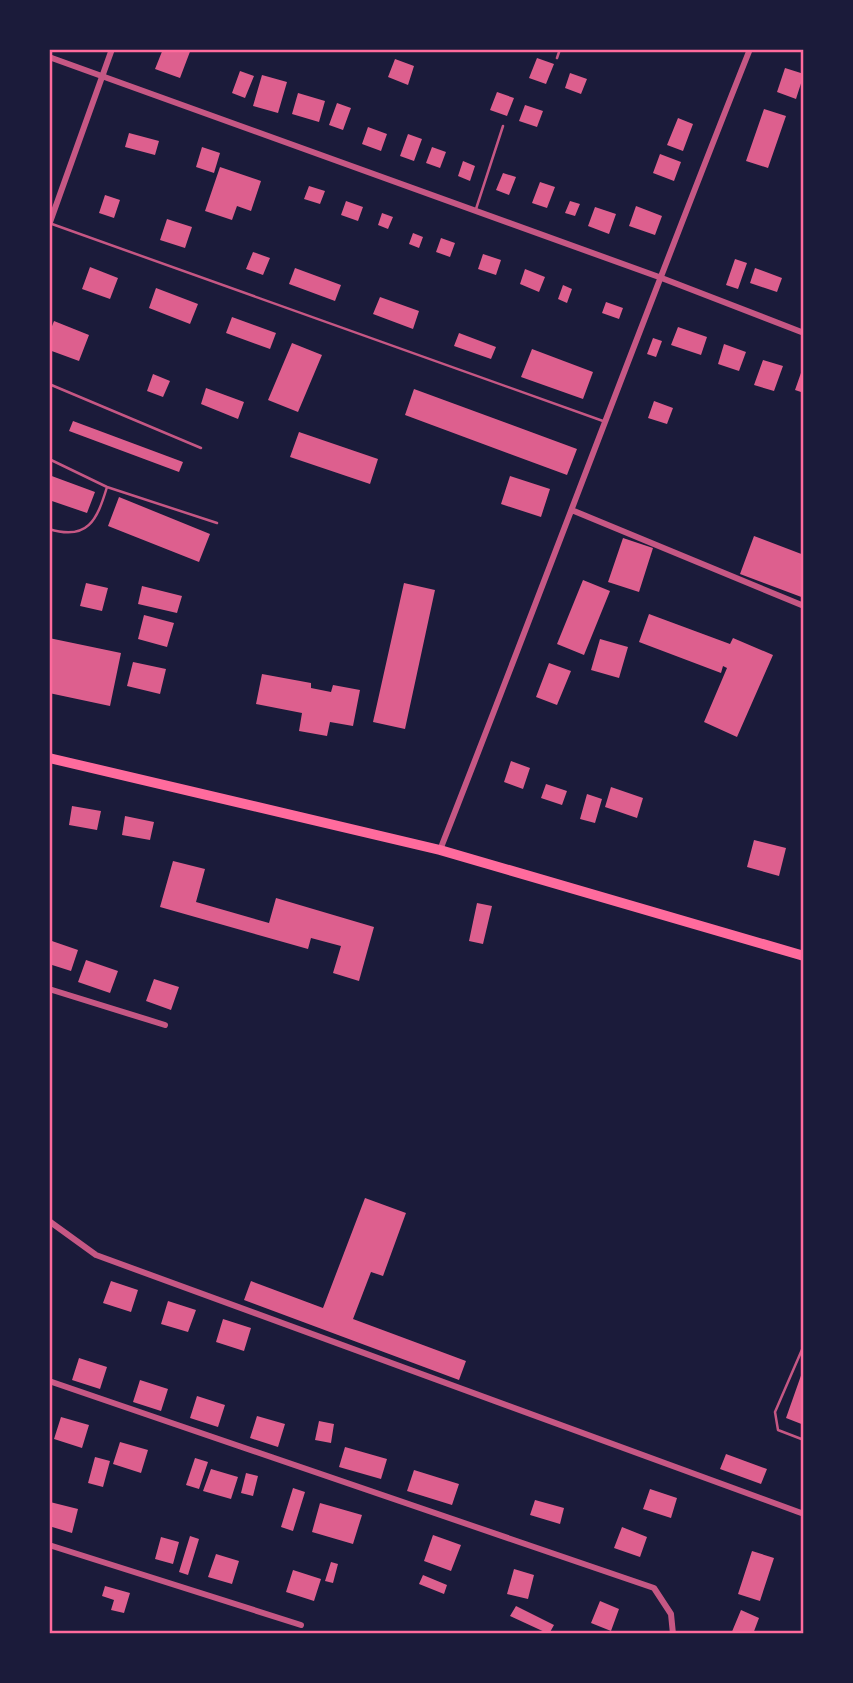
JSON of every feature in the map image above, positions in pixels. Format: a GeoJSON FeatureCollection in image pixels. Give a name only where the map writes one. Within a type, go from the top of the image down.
{"type":"FeatureCollection","features":[{"type":"Feature","properties":{"kind":"main road"},"geometry":{"type":"LineString","coordinates":[[49,758],[440,850],[804,956]]}},
{"type":"Feature","properties":{"kind":"street"},"geometry":{"type":"LineString","coordinates":[[49,224],[112,49]]}},
{"type":"Feature","properties":{"kind":"street"},"geometry":{"type":"LineString","coordinates":[[440,850],[574,511],[659,277],[750,49]]}},
{"type":"Feature","properties":{"kind":"street"},"geometry":{"type":"LineString","coordinates":[[49,57],[659,277],[804,333]]}},
{"type":"Feature","properties":{"kind":"street"},"geometry":{"type":"LineString","coordinates":[[574,511],[804,606]]}},
{"type":"Feature","properties":{"kind":"street"},"geometry":{"type":"LineString","coordinates":[[49,989],[165,1026]]}},
{"type":"Feature","properties":{"kind":"street"},"geometry":{"type":"LineString","coordinates":[[49,1221],[96,1255],[804,1514]]}},
{"type":"Feature","properties":{"kind":"street"},"geometry":{"type":"LineString","coordinates":[[49,1381],[654,1588],[671,1614],[673,1634]]}},
{"type":"Feature","properties":{"kind":"street"},"geometry":{"type":"LineString","coordinates":[[49,1545],[300,1625]]}},
{"type":"Feature","properties":{"kind":"lane"},"geometry":{"type":"LineString","coordinates":[[557,58],[560,49]]}},
{"type":"Feature","properties":{"kind":"lane"},"geometry":{"type":"LineString","coordinates":[[475,210],[503,126]]}},
{"type":"Feature","properties":{"kind":"lane"},"geometry":{"type":"LineString","coordinates":[[49,224],[606,422]]}},
{"type":"Feature","properties":{"kind":"lane"},"geometry":{"type":"LineString","coordinates":[[49,384],[201,448]]}},
{"type":"Feature","properties":{"kind":"lane"},"geometry":{"type":"LineString","coordinates":[[49,459],[107,487],[217,523]]}},
{"type":"Feature","properties":{"kind":"lane"},"geometry":{"type":"LineString","coordinates":[[49,529],[64,534],[80,532],[95,519],[107,487]]}},
{"type":"Feature","properties":{"kind":"lane"},"geometry":{"type":"LineString","coordinates":[[804,1345],[775,1412],[778,1430],[804,1440]]}},
{"type":"Feature","properties":{"kind":"building"},"geometry":{"type":"Polygon","coordinates":[[[163,49],[191,49],[180,78],[155,69],[163,49]]]}},
{"type":"Feature","properties":{"kind":"building"},"geometry":{"type":"Polygon","coordinates":[[[537,58],[554,64],[546,84],[529,78],[537,58]]]}},
{"type":"Feature","properties":{"kind":"building"},"geometry":{"type":"Polygon","coordinates":[[[395,59],[414,66],[408,85],[388,77],[395,59]]]}},
{"type":"Feature","properties":{"kind":"building"},"geometry":{"type":"Polygon","coordinates":[[[785,68],[804,74],[796,99],[777,92],[785,68]]]}},
{"type":"Feature","properties":{"kind":"building"},"geometry":{"type":"Polygon","coordinates":[[[240,71],[254,76],[245,98],[232,93],[240,71]]]}},
{"type":"Feature","properties":{"kind":"building"},"geometry":{"type":"Polygon","coordinates":[[[570,73],[587,79],[581,94],[565,88],[570,73]]]}},
{"type":"Feature","properties":{"kind":"building"},"geometry":{"type":"Polygon","coordinates":[[[262,75],[287,82],[278,113],[253,106],[262,75]]]}},
{"type":"Feature","properties":{"kind":"building"},"geometry":{"type":"Polygon","coordinates":[[[497,92],[514,98],[507,116],[490,110],[497,92]]]}},
{"type":"Feature","properties":{"kind":"building"},"geometry":{"type":"Polygon","coordinates":[[[298,93],[325,101],[319,122],[292,114],[298,93]]]}},
{"type":"Feature","properties":{"kind":"building"},"geometry":{"type":"Polygon","coordinates":[[[337,103],[351,108],[343,130],[329,125],[337,103]]]}},
{"type":"Feature","properties":{"kind":"building"},"geometry":{"type":"Polygon","coordinates":[[[525,105],[543,111],[537,127],[519,121],[525,105]]]}},
{"type":"Feature","properties":{"kind":"building"},"geometry":{"type":"Polygon","coordinates":[[[764,109],[786,116],[768,168],[746,161],[764,109]]]}},
{"type":"Feature","properties":{"kind":"building"},"geometry":{"type":"Polygon","coordinates":[[[678,118],[693,124],[683,151],[667,145],[678,118]]]}},
{"type":"Feature","properties":{"kind":"building"},"geometry":{"type":"Polygon","coordinates":[[[368,127],[387,134],[381,151],[362,144],[368,127]]]}},
{"type":"Feature","properties":{"kind":"building"},"geometry":{"type":"Polygon","coordinates":[[[129,133],[159,141],[155,155],[125,147],[129,133]]]}},
{"type":"Feature","properties":{"kind":"building"},"geometry":{"type":"Polygon","coordinates":[[[408,134],[422,139],[414,161],[400,156],[408,134]]]}},
{"type":"Feature","properties":{"kind":"building"},"geometry":{"type":"Polygon","coordinates":[[[202,147],[220,153],[214,173],[196,167],[202,147]]]}},
{"type":"Feature","properties":{"kind":"building"},"geometry":{"type":"Polygon","coordinates":[[[432,147],[446,152],[440,168],[426,163],[432,147]]]}},
{"type":"Feature","properties":{"kind":"building"},"geometry":{"type":"Polygon","coordinates":[[[660,154],[681,162],[674,181],[653,173],[660,154]]]}},
{"type":"Feature","properties":{"kind":"building"},"geometry":{"type":"Polygon","coordinates":[[[463,161],[475,166],[470,181],[458,176],[463,161]]]}},
{"type":"Feature","properties":{"kind":"building"},"geometry":{"type":"Polygon","coordinates":[[[220,167],[261,181],[251,211],[237,206],[232,220],[205,211],[220,167]]]}},
{"type":"Feature","properties":{"kind":"building"},"geometry":{"type":"Polygon","coordinates":[[[503,173],[516,177],[509,195],[496,190],[503,173]]]}},
{"type":"Feature","properties":{"kind":"building"},"geometry":{"type":"Polygon","coordinates":[[[540,182],[555,187],[547,208],[532,203],[540,182]]]}},
{"type":"Feature","properties":{"kind":"building"},"geometry":{"type":"Polygon","coordinates":[[[309,186],[325,191],[320,204],[304,199],[309,186]]]}},
{"type":"Feature","properties":{"kind":"building"},"geometry":{"type":"Polygon","coordinates":[[[105,195],[120,200],[114,218],[99,213],[105,195]]]}},
{"type":"Feature","properties":{"kind":"building"},"geometry":{"type":"Polygon","coordinates":[[[346,201],[363,207],[358,221],[341,215],[346,201]]]}},
{"type":"Feature","properties":{"kind":"building"},"geometry":{"type":"Polygon","coordinates":[[[570,201],[580,204],[575,216],[565,213],[570,201]]]}},
{"type":"Feature","properties":{"kind":"building"},"geometry":{"type":"Polygon","coordinates":[[[636,206],[662,216],[655,235],[629,226],[636,206]]]}},
{"type":"Feature","properties":{"kind":"building"},"geometry":{"type":"Polygon","coordinates":[[[595,207],[616,214],[609,234],[588,226],[595,207]]]}},
{"type":"Feature","properties":{"kind":"building"},"geometry":{"type":"Polygon","coordinates":[[[382,213],[393,217],[388,229],[378,225],[382,213]]]}},
{"type":"Feature","properties":{"kind":"building"},"geometry":{"type":"Polygon","coordinates":[[[167,219],[192,227],[185,248],[160,240],[167,219]]]}},
{"type":"Feature","properties":{"kind":"building"},"geometry":{"type":"Polygon","coordinates":[[[413,233],[423,237],[419,248],[409,244],[413,233]]]}},
{"type":"Feature","properties":{"kind":"building"},"geometry":{"type":"Polygon","coordinates":[[[441,238],[455,243],[450,257],[436,252],[441,238]]]}},
{"type":"Feature","properties":{"kind":"building"},"geometry":{"type":"Polygon","coordinates":[[[253,252],[270,258],[263,275],[246,269],[253,252]]]}},
{"type":"Feature","properties":{"kind":"building"},"geometry":{"type":"Polygon","coordinates":[[[483,254],[501,260],[496,275],[478,269],[483,254]]]}},
{"type":"Feature","properties":{"kind":"building"},"geometry":{"type":"Polygon","coordinates":[[[735,259],[747,263],[738,289],[726,285],[735,259]]]}},
{"type":"Feature","properties":{"kind":"building"},"geometry":{"type":"Polygon","coordinates":[[[90,267],[118,278],[110,299],[82,289],[90,267]]]}},
{"type":"Feature","properties":{"kind":"building"},"geometry":{"type":"Polygon","coordinates":[[[295,268],[341,285],[335,301],[289,284],[295,268]]]}},
{"type":"Feature","properties":{"kind":"building"},"geometry":{"type":"Polygon","coordinates":[[[755,268],[782,278],[777,292],[750,283],[755,268]]]}},
{"type":"Feature","properties":{"kind":"building"},"geometry":{"type":"Polygon","coordinates":[[[525,269],[545,277],[539,292],[520,284],[525,269]]]}},
{"type":"Feature","properties":{"kind":"building"},"geometry":{"type":"Polygon","coordinates":[[[563,285],[572,289],[567,303],[558,299],[563,285]]]}},
{"type":"Feature","properties":{"kind":"building"},"geometry":{"type":"Polygon","coordinates":[[[156,288],[198,304],[190,324],[149,308],[156,288]]]}},
{"type":"Feature","properties":{"kind":"building"},"geometry":{"type":"Polygon","coordinates":[[[380,297],[419,311],[413,329],[373,314],[380,297]]]}},
{"type":"Feature","properties":{"kind":"building"},"geometry":{"type":"Polygon","coordinates":[[[606,302],[623,308],[619,319],[602,313],[606,302]]]}},
{"type":"Feature","properties":{"kind":"building"},"geometry":{"type":"Polygon","coordinates":[[[232,317],[276,333],[270,349],[226,333],[232,317]]]}},
{"type":"Feature","properties":{"kind":"building"},"geometry":{"type":"Polygon","coordinates":[[[54,321],[89,335],[79,361],[49,350],[49,334],[54,321]]]}},
{"type":"Feature","properties":{"kind":"building"},"geometry":{"type":"Polygon","coordinates":[[[678,327],[707,337],[701,355],[671,345],[678,327]]]}},
{"type":"Feature","properties":{"kind":"building"},"geometry":{"type":"Polygon","coordinates":[[[459,333],[496,347],[491,359],[454,346],[459,333]]]}},
{"type":"Feature","properties":{"kind":"building"},"geometry":{"type":"Polygon","coordinates":[[[653,338],[662,341],[656,357],[647,354],[653,338]]]}},
{"type":"Feature","properties":{"kind":"building"},"geometry":{"type":"Polygon","coordinates":[[[292,343],[322,355],[298,412],[268,400],[292,343]]]}},
{"type":"Feature","properties":{"kind":"building"},"geometry":{"type":"Polygon","coordinates":[[[724,344],[746,352],[739,371],[718,364],[724,344]]]}},
{"type":"Feature","properties":{"kind":"building"},"geometry":{"type":"Polygon","coordinates":[[[532,349],[593,372],[583,399],[521,377],[532,349]]]}},
{"type":"Feature","properties":{"kind":"building"},"geometry":{"type":"Polygon","coordinates":[[[763,360],[783,366],[774,391],[754,385],[763,360]]]}},
{"type":"Feature","properties":{"kind":"building"},"geometry":{"type":"Polygon","coordinates":[[[804,370],[804,393],[795,390],[804,370]]]}},
{"type":"Feature","properties":{"kind":"building"},"geometry":{"type":"Polygon","coordinates":[[[153,374],[170,381],[163,397],[147,391],[153,374]]]}},
{"type":"Feature","properties":{"kind":"building"},"geometry":{"type":"Polygon","coordinates":[[[206,388],[244,402],[238,419],[201,404],[206,388]]]}},
{"type":"Feature","properties":{"kind":"building"},"geometry":{"type":"Polygon","coordinates":[[[414,389],[577,449],[567,475],[405,415],[414,389]]]}},
{"type":"Feature","properties":{"kind":"building"},"geometry":{"type":"Polygon","coordinates":[[[654,401],[673,408],[667,424],[648,418],[654,401]]]}},
{"type":"Feature","properties":{"kind":"building"},"geometry":{"type":"Polygon","coordinates":[[[73,421],[183,462],[179,472],[69,431],[73,421]]]}},
{"type":"Feature","properties":{"kind":"building"},"geometry":{"type":"Polygon","coordinates":[[[299,432],[378,459],[370,484],[290,457],[299,432]]]}},
{"type":"Feature","properties":{"kind":"building"},"geometry":{"type":"Polygon","coordinates":[[[49,475],[95,492],[87,513],[49,500],[49,475]]]}},
{"type":"Feature","properties":{"kind":"building"},"geometry":{"type":"Polygon","coordinates":[[[510,476],[550,489],[541,517],[501,504],[510,476]]]}},
{"type":"Feature","properties":{"kind":"building"},"geometry":{"type":"Polygon","coordinates":[[[119,497],[210,534],[199,562],[108,526],[119,497]]]}},
{"type":"Feature","properties":{"kind":"building"},"geometry":{"type":"Polygon","coordinates":[[[754,536],[804,555],[804,598],[740,574],[754,536]]]}},
{"type":"Feature","properties":{"kind":"building"},"geometry":{"type":"Polygon","coordinates":[[[623,538],[653,548],[639,592],[608,582],[623,538]]]}},
{"type":"Feature","properties":{"kind":"building"},"geometry":{"type":"Polygon","coordinates":[[[583,580],[610,591],[584,655],[557,644],[583,580]]]}},
{"type":"Feature","properties":{"kind":"building"},"geometry":{"type":"Polygon","coordinates":[[[86,583],[108,588],[102,611],[80,606],[86,583]]]}},
{"type":"Feature","properties":{"kind":"building"},"geometry":{"type":"Polygon","coordinates":[[[404,583],[435,590],[405,729],[373,722],[404,583]]]}},
{"type":"Feature","properties":{"kind":"building"},"geometry":{"type":"Polygon","coordinates":[[[142,586],[182,596],[177,613],[138,604],[142,586]]]}},
{"type":"Feature","properties":{"kind":"building"},"geometry":{"type":"Polygon","coordinates":[[[649,614],[730,644],[733,638],[773,655],[737,737],[704,722],[727,668],[723,666],[721,673],[639,642],[649,614]]]}},
{"type":"Feature","properties":{"kind":"building"},"geometry":{"type":"Polygon","coordinates":[[[144,615],[174,623],[167,647],[138,639],[144,615]]]}},
{"type":"Feature","properties":{"kind":"building"},"geometry":{"type":"Polygon","coordinates":[[[49,638],[121,653],[110,706],[49,693],[49,638]]]}},
{"type":"Feature","properties":{"kind":"building"},"geometry":{"type":"Polygon","coordinates":[[[600,639],[628,647],[619,678],[591,670],[600,639]]]}},
{"type":"Feature","properties":{"kind":"building"},"geometry":{"type":"Polygon","coordinates":[[[133,662],[166,669],[160,694],[127,686],[133,662]]]}},
{"type":"Feature","properties":{"kind":"building"},"geometry":{"type":"Polygon","coordinates":[[[549,663],[571,671],[557,705],[536,697],[549,663]]]}},
{"type":"Feature","properties":{"kind":"building"},"geometry":{"type":"Polygon","coordinates":[[[262,674],[311,683],[311,688],[331,692],[333,685],[360,690],[353,726],[330,722],[327,736],[299,731],[302,713],[256,704],[262,674]]]}},
{"type":"Feature","properties":{"kind":"building"},"geometry":{"type":"Polygon","coordinates":[[[511,761],[530,768],[523,789],[504,782],[511,761]]]}},
{"type":"Feature","properties":{"kind":"building"},"geometry":{"type":"Polygon","coordinates":[[[546,784],[567,791],[562,805],[541,798],[546,784]]]}},
{"type":"Feature","properties":{"kind":"building"},"geometry":{"type":"Polygon","coordinates":[[[611,787],[643,798],[637,818],[605,807],[611,787]]]}},
{"type":"Feature","properties":{"kind":"building"},"geometry":{"type":"Polygon","coordinates":[[[587,794],[602,799],[595,823],[580,819],[587,794]]]}},
{"type":"Feature","properties":{"kind":"building"},"geometry":{"type":"Polygon","coordinates":[[[72,806],[101,811],[97,830],[69,825],[72,806]]]}},
{"type":"Feature","properties":{"kind":"building"},"geometry":{"type":"Polygon","coordinates":[[[125,816],[154,822],[150,840],[122,835],[125,816]]]}},
{"type":"Feature","properties":{"kind":"building"},"geometry":{"type":"Polygon","coordinates":[[[754,840],[786,848],[779,876],[747,867],[754,840]]]}},
{"type":"Feature","properties":{"kind":"building"},"geometry":{"type":"Polygon","coordinates":[[[173,861],[205,869],[196,902],[269,923],[276,898],[374,927],[359,981],[333,973],[341,946],[311,938],[308,949],[160,907],[173,861]]]}},
{"type":"Feature","properties":{"kind":"building"},"geometry":{"type":"Polygon","coordinates":[[[477,903],[492,906],[483,944],[469,941],[477,903]]]}},
{"type":"Feature","properties":{"kind":"building"},"geometry":{"type":"Polygon","coordinates":[[[49,940],[78,950],[71,971],[49,964],[49,940]]]}},
{"type":"Feature","properties":{"kind":"building"},"geometry":{"type":"Polygon","coordinates":[[[86,960],[118,971],[110,993],[78,982],[86,960]]]}},
{"type":"Feature","properties":{"kind":"building"},"geometry":{"type":"Polygon","coordinates":[[[154,979],[179,987],[171,1010],[146,1001],[154,979]]]}},
{"type":"Feature","properties":{"kind":"building"},"geometry":{"type":"Polygon","coordinates":[[[365,1198],[406,1213],[383,1276],[371,1272],[353,1319],[466,1361],[459,1380],[244,1300],[251,1281],[323,1308],[365,1198]]]}},
{"type":"Feature","properties":{"kind":"building"},"geometry":{"type":"Polygon","coordinates":[[[111,1281],[138,1290],[131,1312],[103,1303],[111,1281]]]}},
{"type":"Feature","properties":{"kind":"building"},"geometry":{"type":"Polygon","coordinates":[[[168,1301],[196,1310],[188,1332],[161,1324],[168,1301]]]}},
{"type":"Feature","properties":{"kind":"building"},"geometry":{"type":"Polygon","coordinates":[[[223,1319],[251,1328],[244,1351],[216,1342],[223,1319]]]}},
{"type":"Feature","properties":{"kind":"building"},"geometry":{"type":"Polygon","coordinates":[[[79,1358],[107,1367],[100,1389],[72,1380],[79,1358]]]}},
{"type":"Feature","properties":{"kind":"building"},"geometry":{"type":"Polygon","coordinates":[[[804,1367],[804,1425],[786,1418],[804,1367]]]}},
{"type":"Feature","properties":{"kind":"building"},"geometry":{"type":"Polygon","coordinates":[[[140,1380],[168,1389],[161,1411],[133,1402],[140,1380]]]}},
{"type":"Feature","properties":{"kind":"building"},"geometry":{"type":"Polygon","coordinates":[[[197,1396],[225,1405],[218,1427],[190,1418],[197,1396]]]}},
{"type":"Feature","properties":{"kind":"building"},"geometry":{"type":"Polygon","coordinates":[[[257,1416],[285,1424],[278,1447],[250,1438],[257,1416]]]}},
{"type":"Feature","properties":{"kind":"building"},"geometry":{"type":"Polygon","coordinates":[[[61,1417],[89,1425],[82,1448],[54,1439],[61,1417]]]}},
{"type":"Feature","properties":{"kind":"building"},"geometry":{"type":"Polygon","coordinates":[[[319,1421],[334,1424],[331,1443],[315,1440],[319,1421]]]}},
{"type":"Feature","properties":{"kind":"building"},"geometry":{"type":"Polygon","coordinates":[[[120,1442],[148,1450],[141,1473],[113,1464],[120,1442]]]}},
{"type":"Feature","properties":{"kind":"building"},"geometry":{"type":"Polygon","coordinates":[[[345,1447],[387,1459],[381,1479],[339,1467],[345,1447]]]}},
{"type":"Feature","properties":{"kind":"building"},"geometry":{"type":"Polygon","coordinates":[[[726,1454],[767,1469],[761,1484],[720,1469],[726,1454]]]}},
{"type":"Feature","properties":{"kind":"building"},"geometry":{"type":"Polygon","coordinates":[[[95,1457],[110,1461],[103,1487],[88,1483],[95,1457]]]}},
{"type":"Feature","properties":{"kind":"building"},"geometry":{"type":"Polygon","coordinates":[[[195,1458],[208,1462],[199,1489],[186,1485],[195,1458]]]}},
{"type":"Feature","properties":{"kind":"building"},"geometry":{"type":"Polygon","coordinates":[[[211,1469],[238,1477],[231,1499],[203,1491],[211,1469]]]}},
{"type":"Feature","properties":{"kind":"building"},"geometry":{"type":"Polygon","coordinates":[[[414,1470],[459,1484],[452,1505],[407,1491],[414,1470]]]}},
{"type":"Feature","properties":{"kind":"building"},"geometry":{"type":"Polygon","coordinates":[[[246,1473],[258,1476],[253,1496],[241,1493],[246,1473]]]}},
{"type":"Feature","properties":{"kind":"building"},"geometry":{"type":"Polygon","coordinates":[[[293,1488],[305,1492],[293,1531],[281,1527],[293,1488]]]}},
{"type":"Feature","properties":{"kind":"building"},"geometry":{"type":"Polygon","coordinates":[[[650,1489],[677,1498],[671,1518],[643,1509],[650,1489]]]}},
{"type":"Feature","properties":{"kind":"building"},"geometry":{"type":"Polygon","coordinates":[[[535,1500],[564,1508],[560,1524],[530,1515],[535,1500]]]}},
{"type":"Feature","properties":{"kind":"building"},"geometry":{"type":"Polygon","coordinates":[[[50,1502],[78,1509],[72,1533],[49,1526],[50,1502]]]}},
{"type":"Feature","properties":{"kind":"building"},"geometry":{"type":"Polygon","coordinates":[[[320,1503],[362,1515],[353,1544],[312,1532],[320,1503]]]}},
{"type":"Feature","properties":{"kind":"building"},"geometry":{"type":"Polygon","coordinates":[[[622,1527],[647,1537],[640,1557],[614,1548],[622,1527]]]}},
{"type":"Feature","properties":{"kind":"building"},"geometry":{"type":"Polygon","coordinates":[[[433,1535],[461,1545],[451,1571],[424,1561],[433,1535]]]}},
{"type":"Feature","properties":{"kind":"building"},"geometry":{"type":"Polygon","coordinates":[[[190,1536],[199,1539],[188,1575],[179,1572],[190,1536]]]}},
{"type":"Feature","properties":{"kind":"building"},"geometry":{"type":"Polygon","coordinates":[[[161,1537],[179,1542],[173,1564],[155,1559],[161,1537]]]}},
{"type":"Feature","properties":{"kind":"building"},"geometry":{"type":"Polygon","coordinates":[[[752,1551],[774,1558],[760,1601],[738,1594],[752,1551]]]}},
{"type":"Feature","properties":{"kind":"building"},"geometry":{"type":"Polygon","coordinates":[[[216,1554],[239,1561],[232,1584],[208,1577],[216,1554]]]}},
{"type":"Feature","properties":{"kind":"building"},"geometry":{"type":"Polygon","coordinates":[[[331,1562],[338,1564],[333,1583],[325,1581],[331,1562]]]}},
{"type":"Feature","properties":{"kind":"building"},"geometry":{"type":"Polygon","coordinates":[[[514,1569],[534,1575],[528,1599],[507,1594],[514,1569]]]}},
{"type":"Feature","properties":{"kind":"building"},"geometry":{"type":"Polygon","coordinates":[[[293,1570],[321,1579],[314,1601],[286,1592],[293,1570]]]}},
{"type":"Feature","properties":{"kind":"building"},"geometry":{"type":"Polygon","coordinates":[[[423,1575],[447,1585],[444,1594],[419,1584],[423,1575]]]}},
{"type":"Feature","properties":{"kind":"building"},"geometry":{"type":"Polygon","coordinates":[[[105,1586],[130,1593],[124,1613],[111,1610],[114,1600],[102,1596],[105,1586]]]}},
{"type":"Feature","properties":{"kind":"building"},"geometry":{"type":"Polygon","coordinates":[[[600,1601],[619,1609],[611,1631],[591,1623],[600,1601]]]}},
{"type":"Feature","properties":{"kind":"building"},"geometry":{"type":"Polygon","coordinates":[[[516,1606],[554,1625],[549,1634],[510,1616],[516,1606]]]}},
{"type":"Feature","properties":{"kind":"building"},"geometry":{"type":"Polygon","coordinates":[[[741,1610],[759,1618],[753,1634],[731,1634],[741,1610]]]}}]}
